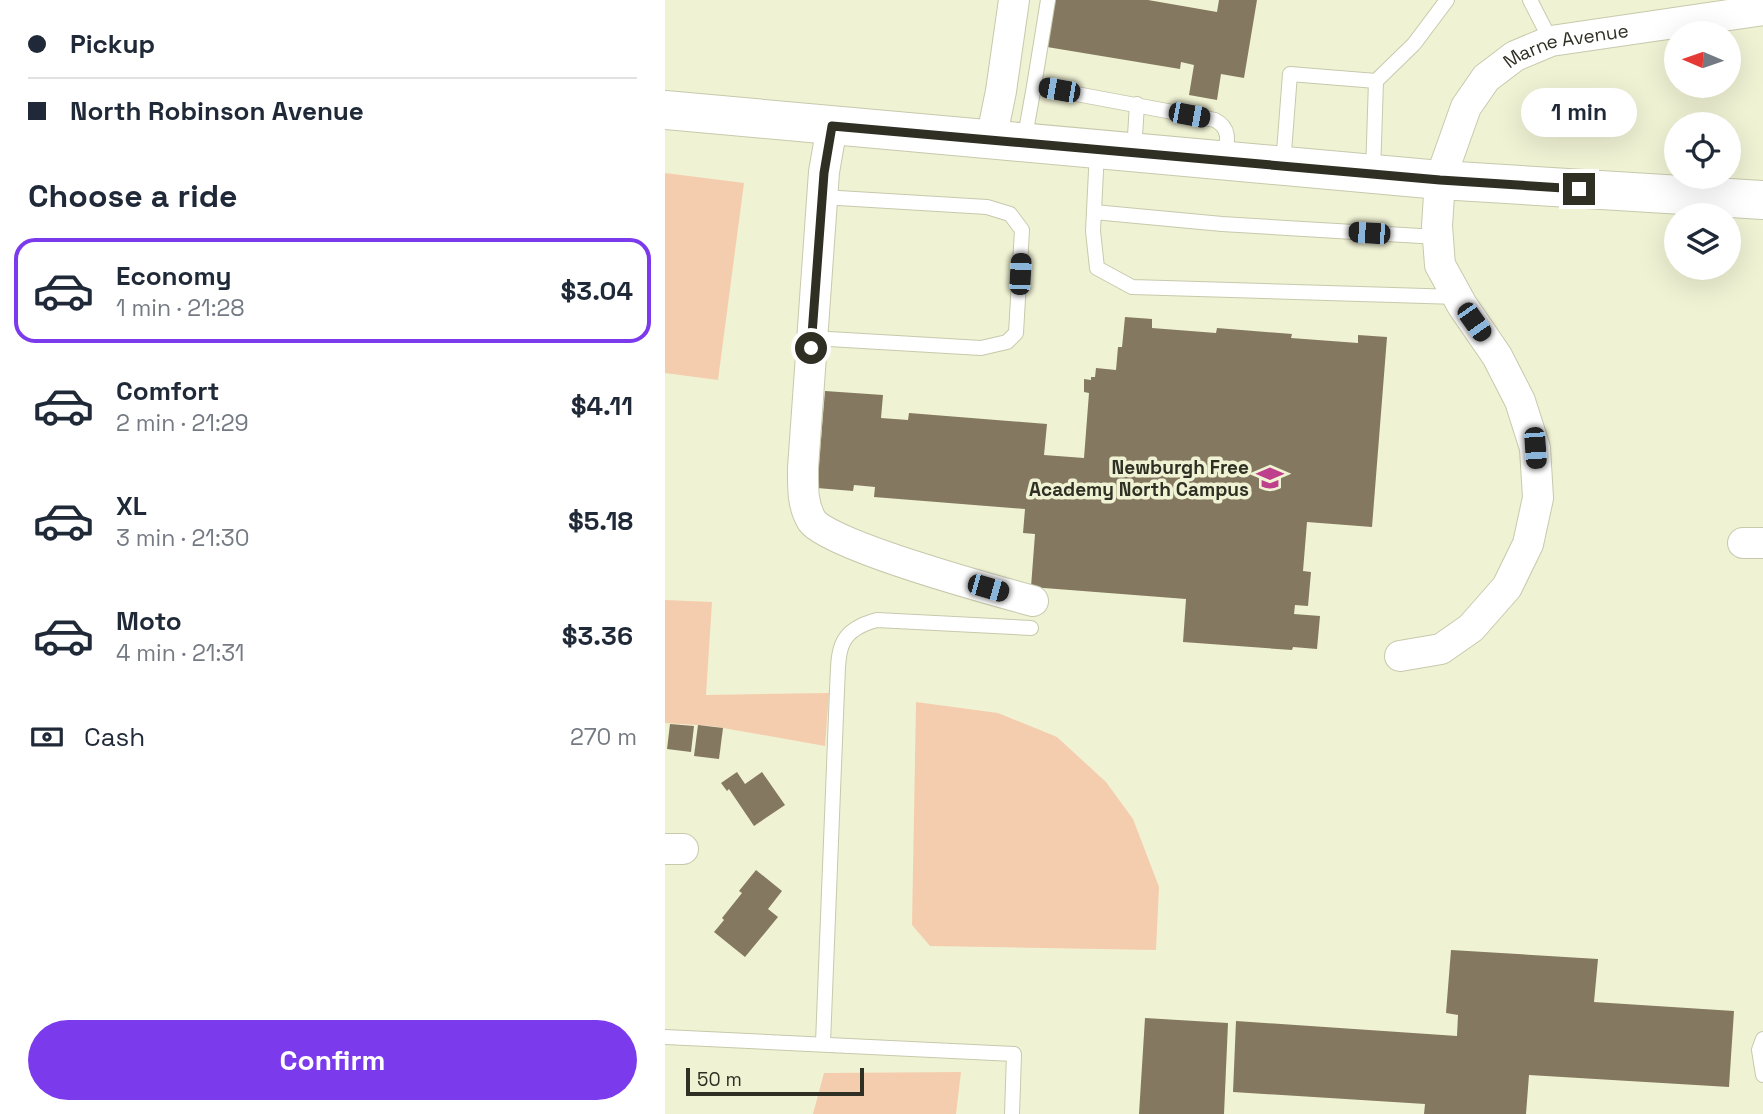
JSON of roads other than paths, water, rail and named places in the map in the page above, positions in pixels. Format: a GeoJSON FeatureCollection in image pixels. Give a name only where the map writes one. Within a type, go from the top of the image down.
{"type":"FeatureCollection","features":[{"type":"Feature","properties":{"kind":"highway"},"geometry":{"type":"LineString","coordinates":[[665,110],[1440,180],[1763,200]]}},
{"type":"Feature","properties":{"kind":"street"},"geometry":{"type":"LineString","coordinates":[[1007,142],[1001,91],[1014,0]]}},
{"type":"Feature","properties":{"kind":"street","name":"Marne Avenue"},"geometry":{"type":"LineString","coordinates":[[1400,656],[1441,649],[1471,628],[1507,587],[1528,544],[1538,498],[1535,448],[1520,401],[1497,356],[1440,265],[1437,237],[1440,180],[1466,107],[1486,78],[1515,55],[1551,41],[1763,10]]}},
{"type":"Feature","properties":{"kind":"street"},"geometry":{"type":"LineString","coordinates":[[832,126],[822,197],[803,487],[803,497],[812,522],[828,534],[921,568],[1032,615]]}},
{"type":"Feature","properties":{"kind":"lane"},"geometry":{"type":"LineString","coordinates":[[1007,142],[1034,86],[1048,0]]}},
{"type":"Feature","properties":{"kind":"lane"},"geometry":{"type":"LineString","coordinates":[[1373,174],[1376,80],[1414,44],[1447,0]]}},
{"type":"Feature","properties":{"kind":"lane"},"geometry":{"type":"LineString","coordinates":[[1530,0],[1551,41]]}},
{"type":"Feature","properties":{"kind":"lane"},"geometry":{"type":"LineString","coordinates":[[1283,166],[1290,74],[1376,80]]}},
{"type":"Feature","properties":{"kind":"lane"},"geometry":{"type":"LineString","coordinates":[[1034,86],[1215,120],[1223,124],[1228,134],[1224,161]]}},
{"type":"Feature","properties":{"kind":"lane"},"geometry":{"type":"LineString","coordinates":[[1137,104],[1115,152],[1094,212],[1097,268],[1132,287],[1458,297]]}},
{"type":"Feature","properties":{"kind":"lane"},"geometry":{"type":"LineString","coordinates":[[812,338],[981,348],[1007,341],[1016,332],[1022,230],[1010,214],[987,207],[822,197]]}},
{"type":"Feature","properties":{"kind":"lane"},"geometry":{"type":"LineString","coordinates":[[1094,212],[1222,224],[1437,237]]}},
{"type":"Feature","properties":{"kind":"lane"},"geometry":{"type":"LineString","coordinates":[[823,1043],[837,690],[839,659],[844,638],[857,625],[877,620],[1032,615]]}},
{"type":"Feature","properties":{"kind":"lane"},"geometry":{"type":"LineString","coordinates":[[665,1037],[1013,1054],[1012,1114]]}},
{"type":"Feature","properties":{"kind":"lane"},"geometry":{"type":"LineString","coordinates":[[1763,1039],[1759,1050],[1763,1075]]}},
{"type":"Feature","properties":{"kind":"place","name":"Newburgh Free Academy North Campus"},"geometry":{"type":"Point","coordinates":[1270,478]}}]}
